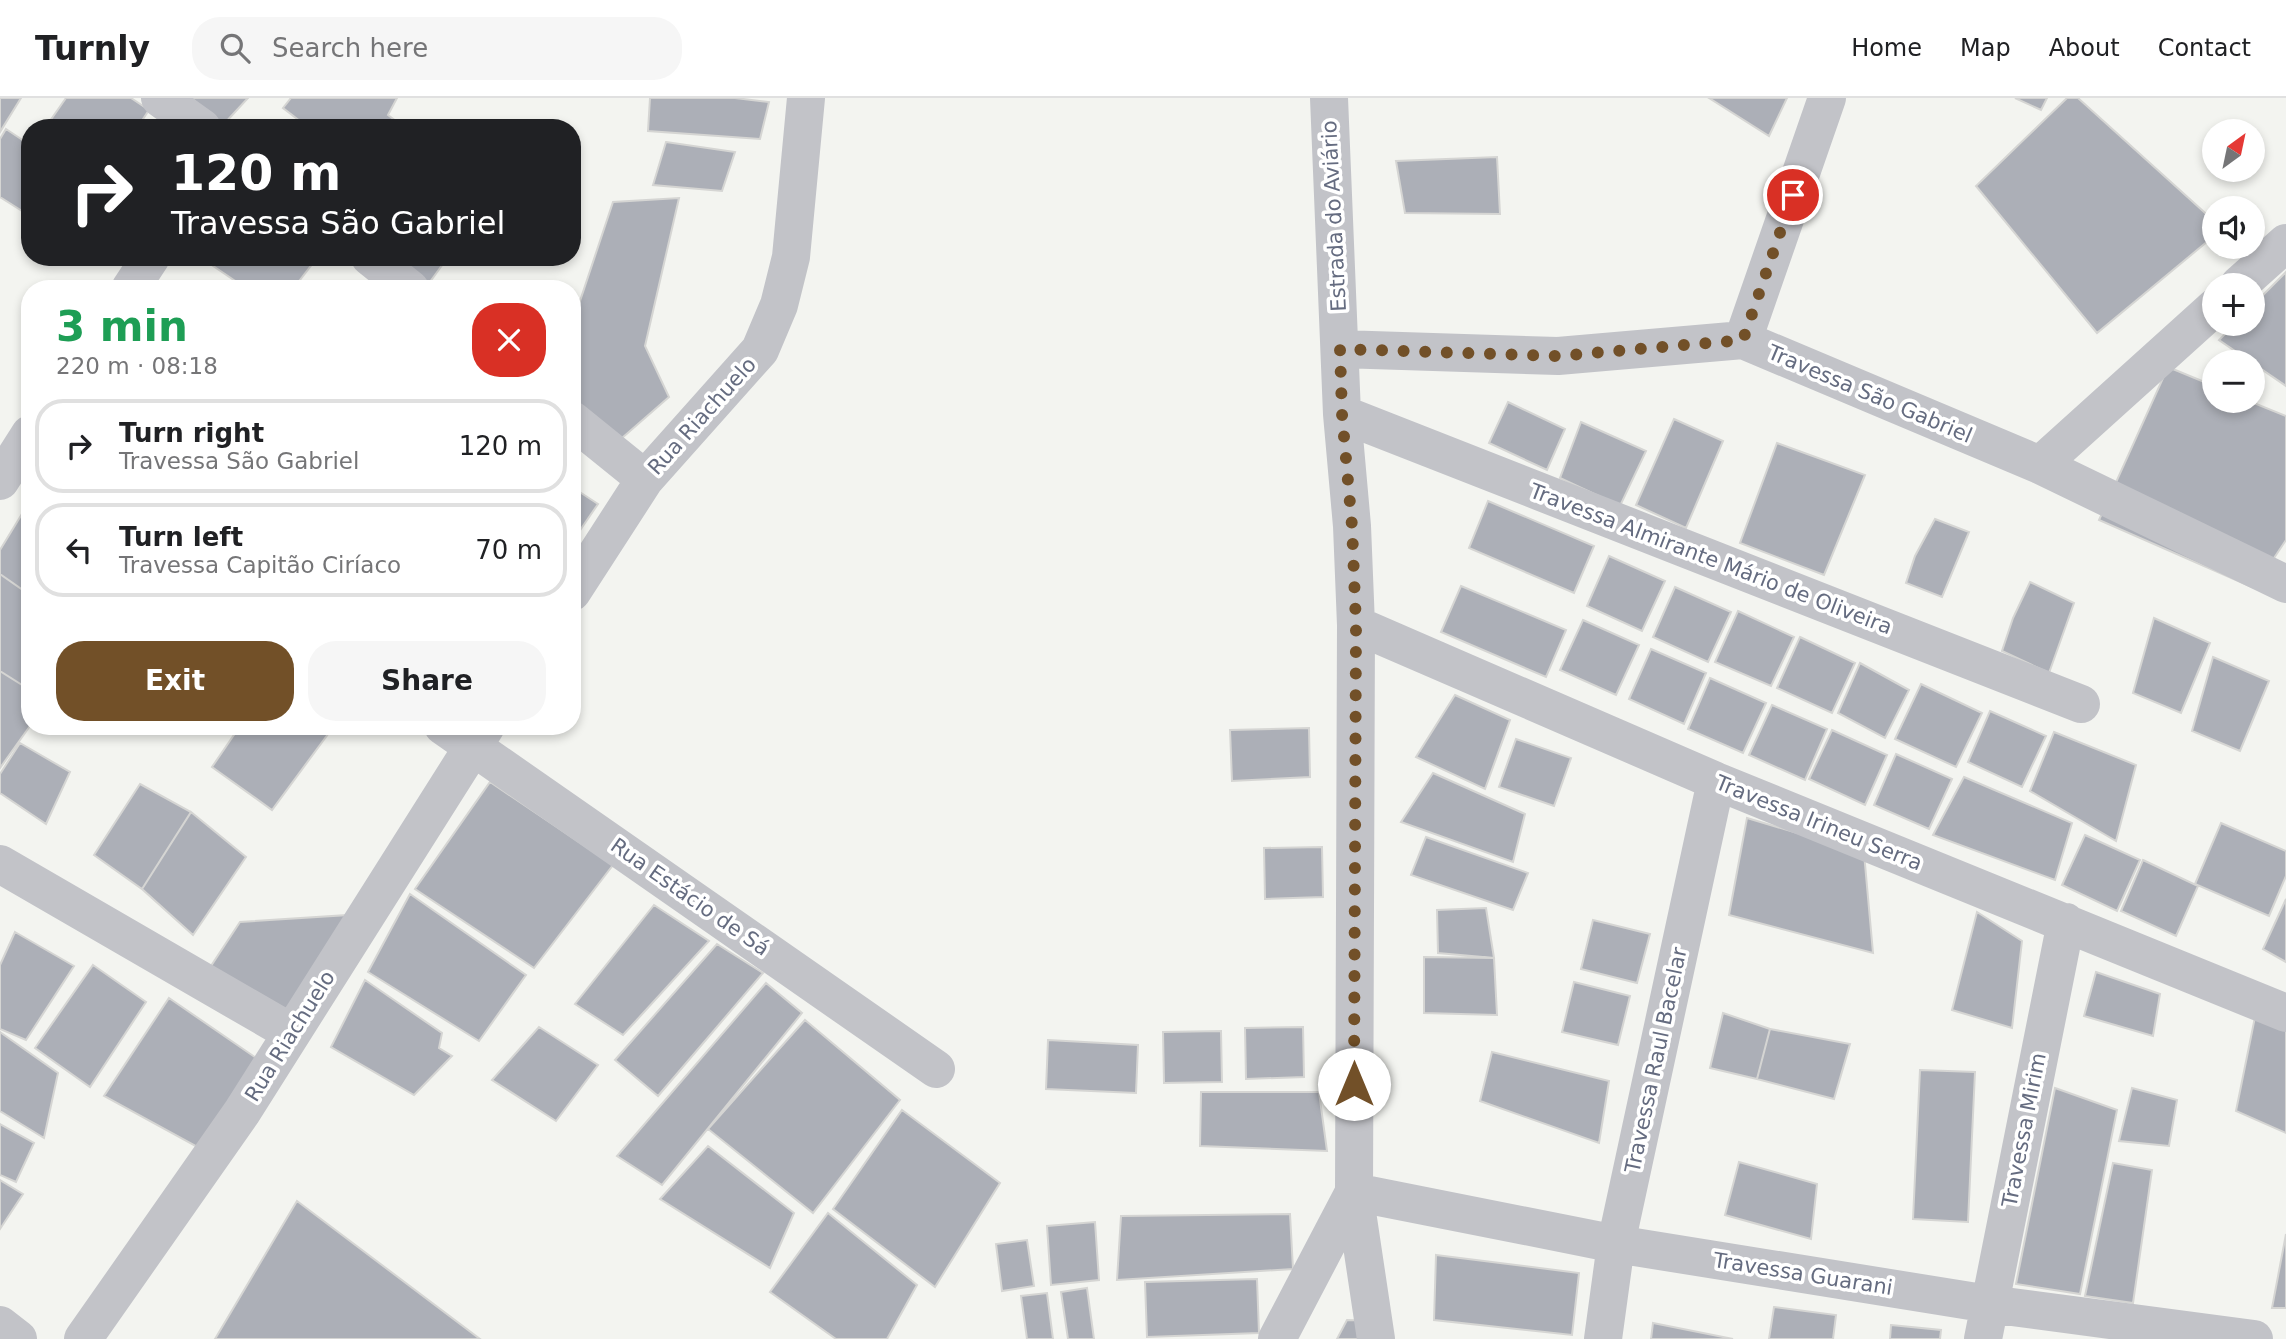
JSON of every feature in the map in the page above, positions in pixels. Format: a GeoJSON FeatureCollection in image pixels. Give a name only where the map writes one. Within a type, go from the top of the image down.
{"type":"FeatureCollection","features":[{"type":"Feature","properties":{"kind":"street"},"geometry":{"type":"LineString","coordinates":[[160,98],[189,119]]}},
{"type":"Feature","properties":{"kind":"street","name":"Rua Riachuelo"},"geometry":{"type":"LineString","coordinates":[[581,578],[645,479],[760,350],[779,305],[791,257],[806,98]]}},
{"type":"Feature","properties":{"kind":"street","name":"Estrada do Aviário"},"geometry":{"type":"LineString","coordinates":[[1329,98],[1342,414],[1352,526],[1356,625],[1354,1192],[1376,1339]]}},
{"type":"Feature","properties":{"kind":"street"},"geometry":{"type":"LineString","coordinates":[[1743,340],[1827,98]]}},
{"type":"Feature","properties":{"kind":"street"},"geometry":{"type":"LineString","coordinates":[[2252,273],[2286,243]]}},
{"type":"Feature","properties":{"kind":"street"},"geometry":{"type":"LineString","coordinates":[[381,266],[399,280]]}},
{"type":"Feature","properties":{"kind":"street"},"geometry":{"type":"LineString","coordinates":[[2040,465],[2202,319]]}},
{"type":"Feature","properties":{"kind":"street","name":"Travessa São Gabriel"},"geometry":{"type":"LineString","coordinates":[[1340,349],[1558,356],[1743,340],[2040,465],[2286,584]]}},
{"type":"Feature","properties":{"kind":"street","name":"Travessa Almirante Mário de Oliveira"},"geometry":{"type":"LineString","coordinates":[[1342,414],[2081,704]]}},
{"type":"Feature","properties":{"kind":"street"},"geometry":{"type":"LineString","coordinates":[[581,427],[645,479]]}},
{"type":"Feature","properties":{"kind":"street","name":"Travessa Irineu Serra"},"geometry":{"type":"LineString","coordinates":[[1356,625],[1716,781],[2286,1013]]}},
{"type":"Feature","properties":{"kind":"street","name":"Rua Riachuelo"},"geometry":{"type":"LineString","coordinates":[[83,1339],[242,1112],[292,1033],[467,735]]}},
{"type":"Feature","properties":{"kind":"street","name":"Rua Estácio de Sá"},"geometry":{"type":"LineString","coordinates":[[471,735],[936,1069]]}},
{"type":"Feature","properties":{"kind":"street","name":"Travessa Raul Bacelar"},"geometry":{"type":"LineString","coordinates":[[1603,1339],[1616,1244],[1716,781]]}},
{"type":"Feature","properties":{"kind":"street"},"geometry":{"type":"LineString","coordinates":[[0,864],[292,1033]]}},
{"type":"Feature","properties":{"kind":"street","name":"Travessa Mirim"},"geometry":{"type":"LineString","coordinates":[[1986,1321],[2066,922]]}},
{"type":"Feature","properties":{"kind":"street"},"geometry":{"type":"LineString","coordinates":[[1277,1339],[1354,1192]]}},
{"type":"Feature","properties":{"kind":"street","name":"Travessa Guarani"},"geometry":{"type":"LineString","coordinates":[[1354,1192],[1986,1321],[2254,1339]]}},
{"type":"Feature","properties":{"kind":"street"},"geometry":{"type":"LineString","coordinates":[[0,1325],[18,1339]]}},
{"type":"Feature","properties":{"kind":"building"},"geometry":{"type":"Polygon","coordinates":[[[0,98],[21,98],[0,132],[0,98]]]}},
{"type":"Feature","properties":{"kind":"building"},"geometry":{"type":"Polygon","coordinates":[[[66,98],[131,98],[149,110],[143,119],[51,119],[66,98]]]}},
{"type":"Feature","properties":{"kind":"building"},"geometry":{"type":"Polygon","coordinates":[[[191,98],[248,98],[229,119],[216,119],[191,98]]]}},
{"type":"Feature","properties":{"kind":"building"},"geometry":{"type":"Polygon","coordinates":[[[291,98],[397,98],[388,115],[393,119],[297,119],[283,108],[291,98]]]}},
{"type":"Feature","properties":{"kind":"building"},"geometry":{"type":"Polygon","coordinates":[[[650,98],[735,98],[769,102],[760,139],[648,131],[650,98]]]}},
{"type":"Feature","properties":{"kind":"building"},"geometry":{"type":"Polygon","coordinates":[[[1709,98],[1787,98],[1769,136],[1709,98]]]}},
{"type":"Feature","properties":{"kind":"building"},"geometry":{"type":"Polygon","coordinates":[[[2015,98],[2047,98],[2041,110],[2015,98]]]}},
{"type":"Feature","properties":{"kind":"building"},"geometry":{"type":"Polygon","coordinates":[[[2067,98],[2078,98],[2202,210],[2202,246],[2097,333],[1976,186],[2067,98]]]}},
{"type":"Feature","properties":{"kind":"building"},"geometry":{"type":"Polygon","coordinates":[[[6,129],[21,139],[21,210],[0,197],[0,139],[6,129]]]}},
{"type":"Feature","properties":{"kind":"building"},"geometry":{"type":"Polygon","coordinates":[[[666,142],[735,152],[722,191],[653,185],[666,142]]]}},
{"type":"Feature","properties":{"kind":"building"},"geometry":{"type":"Polygon","coordinates":[[[1497,157],[1500,214],[1405,213],[1396,161],[1497,157]]]}},
{"type":"Feature","properties":{"kind":"building"},"geometry":{"type":"Polygon","coordinates":[[[679,198],[645,346],[669,397],[622,438],[581,409],[581,298],[613,202],[679,198]]]}},
{"type":"Feature","properties":{"kind":"building"},"geometry":{"type":"Polygon","coordinates":[[[213,266],[311,266],[300,280],[234,280],[213,266]]]}},
{"type":"Feature","properties":{"kind":"building"},"geometry":{"type":"Polygon","coordinates":[[[404,266],[441,266],[431,280],[420,280],[404,266]]]}},
{"type":"Feature","properties":{"kind":"building"},"geometry":{"type":"Polygon","coordinates":[[[2286,272],[2286,386],[2265,372],[2265,350],[2234,350],[2219,340],[2223,336],[2265,336],[2265,293],[2286,272]]]}},
{"type":"Feature","properties":{"kind":"building"},"geometry":{"type":"Polygon","coordinates":[[[2168,367],[2202,381],[2202,413],[2265,413],[2265,407],[2286,416],[2286,540],[2254,588],[2099,520],[2168,367]]]}},
{"type":"Feature","properties":{"kind":"building"},"geometry":{"type":"Polygon","coordinates":[[[1508,402],[1565,429],[1547,470],[1489,443],[1508,402]]]}},
{"type":"Feature","properties":{"kind":"building"},"geometry":{"type":"Polygon","coordinates":[[[1674,419],[1723,441],[1686,528],[1636,505],[1674,419]]]}},
{"type":"Feature","properties":{"kind":"building"},"geometry":{"type":"Polygon","coordinates":[[[1581,422],[1646,451],[1620,506],[1560,478],[1581,422]]]}},
{"type":"Feature","properties":{"kind":"building"},"geometry":{"type":"Polygon","coordinates":[[[1777,443],[1865,475],[1824,575],[1740,543],[1777,443]]]}},
{"type":"Feature","properties":{"kind":"building"},"geometry":{"type":"Polygon","coordinates":[[[581,493],[598,504],[581,529],[581,493]]]}},
{"type":"Feature","properties":{"kind":"building"},"geometry":{"type":"Polygon","coordinates":[[[1488,501],[1594,546],[1574,593],[1469,548],[1488,501]]]}},
{"type":"Feature","properties":{"kind":"building"},"geometry":{"type":"Polygon","coordinates":[[[21,516],[21,589],[0,574],[0,550],[21,516]]]}},
{"type":"Feature","properties":{"kind":"building"},"geometry":{"type":"Polygon","coordinates":[[[1935,519],[1969,532],[1942,597],[1906,583],[1915,556],[1935,519]]]}},
{"type":"Feature","properties":{"kind":"building"},"geometry":{"type":"Polygon","coordinates":[[[1609,556],[1665,581],[1642,631],[1587,606],[1609,556]]]}},
{"type":"Feature","properties":{"kind":"building"},"geometry":{"type":"Polygon","coordinates":[[[0,574],[21,589],[21,684],[0,671],[0,574]]]}},
{"type":"Feature","properties":{"kind":"building"},"geometry":{"type":"Polygon","coordinates":[[[2030,582],[2074,603],[2049,673],[2002,651],[2013,618],[2030,582]]]}},
{"type":"Feature","properties":{"kind":"building"},"geometry":{"type":"Polygon","coordinates":[[[1461,586],[1566,630],[1546,677],[1441,632],[1461,586]]]}},
{"type":"Feature","properties":{"kind":"building"},"geometry":{"type":"Polygon","coordinates":[[[1675,587],[1731,612],[1708,662],[1653,637],[1675,587]]]}},
{"type":"Feature","properties":{"kind":"building"},"geometry":{"type":"Polygon","coordinates":[[[1738,611],[1794,637],[1771,686],[1715,662],[1738,611]]]}},
{"type":"Feature","properties":{"kind":"building"},"geometry":{"type":"Polygon","coordinates":[[[2154,618],[2210,643],[2181,713],[2133,693],[2154,618]]]}},
{"type":"Feature","properties":{"kind":"building"},"geometry":{"type":"Polygon","coordinates":[[[1583,620],[1639,645],[1616,695],[1560,670],[1583,620]]]}},
{"type":"Feature","properties":{"kind":"building"},"geometry":{"type":"Polygon","coordinates":[[[1800,637],[1855,663],[1832,713],[1777,688],[1800,637]]]}},
{"type":"Feature","properties":{"kind":"building"},"geometry":{"type":"Polygon","coordinates":[[[1651,649],[1706,673],[1684,724],[1629,699],[1651,649]]]}},
{"type":"Feature","properties":{"kind":"building"},"geometry":{"type":"Polygon","coordinates":[[[2213,657],[2269,681],[2240,751],[2192,731],[2213,657]]]}},
{"type":"Feature","properties":{"kind":"building"},"geometry":{"type":"Polygon","coordinates":[[[1860,663],[1909,690],[1885,738],[1838,713],[1860,663]]]}},
{"type":"Feature","properties":{"kind":"building"},"geometry":{"type":"Polygon","coordinates":[[[0,671],[21,684],[21,735],[24,735],[0,768],[0,671]]]}},
{"type":"Feature","properties":{"kind":"building"},"geometry":{"type":"Polygon","coordinates":[[[1710,678],[1766,703],[1743,753],[1688,729],[1710,678]]]}},
{"type":"Feature","properties":{"kind":"building"},"geometry":{"type":"Polygon","coordinates":[[[1921,684],[1982,713],[1956,767],[1895,739],[1921,684]]]}},
{"type":"Feature","properties":{"kind":"building"},"geometry":{"type":"Polygon","coordinates":[[[1455,695],[1510,720],[1485,789],[1416,757],[1455,695]]]}},
{"type":"Feature","properties":{"kind":"building"},"geometry":{"type":"Polygon","coordinates":[[[1772,705],[1827,729],[1805,780],[1749,755],[1772,705]]]}},
{"type":"Feature","properties":{"kind":"building"},"geometry":{"type":"Polygon","coordinates":[[[1990,711],[2046,736],[2022,787],[1968,762],[1990,711]]]}},
{"type":"Feature","properties":{"kind":"building"},"geometry":{"type":"Polygon","coordinates":[[[1309,728],[1310,777],[1232,781],[1230,730],[1309,728]]]}},
{"type":"Feature","properties":{"kind":"building"},"geometry":{"type":"Polygon","coordinates":[[[1832,730],[1887,755],[1865,805],[1809,779],[1832,730]]]}},
{"type":"Feature","properties":{"kind":"building"},"geometry":{"type":"Polygon","coordinates":[[[2054,732],[2136,765],[2116,841],[2030,791],[2054,732]]]}},
{"type":"Feature","properties":{"kind":"building"},"geometry":{"type":"Polygon","coordinates":[[[234,735],[327,735],[272,810],[212,767],[234,735]]]}},
{"type":"Feature","properties":{"kind":"building"},"geometry":{"type":"Polygon","coordinates":[[[1516,739],[1571,758],[1554,806],[1499,787],[1516,739]]]}},
{"type":"Feature","properties":{"kind":"building"},"geometry":{"type":"Polygon","coordinates":[[[20,743],[70,772],[46,824],[0,793],[0,774],[20,743]]]}},
{"type":"Feature","properties":{"kind":"building"},"geometry":{"type":"Polygon","coordinates":[[[1896,754],[1952,779],[1929,829],[1874,805],[1896,754]]]}},
{"type":"Feature","properties":{"kind":"building"},"geometry":{"type":"Polygon","coordinates":[[[1433,773],[1525,814],[1513,862],[1401,822],[1433,773]]]}},
{"type":"Feature","properties":{"kind":"building"},"geometry":{"type":"Polygon","coordinates":[[[1964,777],[2072,823],[2055,880],[1933,835],[1964,777]]]}},
{"type":"Feature","properties":{"kind":"building"},"geometry":{"type":"Polygon","coordinates":[[[490,782],[613,865],[534,968],[415,889],[490,782]]]}},
{"type":"Feature","properties":{"kind":"building"},"geometry":{"type":"Polygon","coordinates":[[[140,784],[191,812],[142,889],[94,855],[140,784]]]}},
{"type":"Feature","properties":{"kind":"building"},"geometry":{"type":"Polygon","coordinates":[[[191,812],[246,857],[193,935],[142,889],[191,812]]]}},
{"type":"Feature","properties":{"kind":"building"},"geometry":{"type":"Polygon","coordinates":[[[1747,818],[1864,853],[1873,953],[1729,915],[1747,818]]]}},
{"type":"Feature","properties":{"kind":"building"},"geometry":{"type":"Polygon","coordinates":[[[2221,823],[2286,851],[2286,876],[2269,916],[2195,884],[2221,823]]]}},
{"type":"Feature","properties":{"kind":"building"},"geometry":{"type":"Polygon","coordinates":[[[2085,835],[2140,860],[2117,911],[2062,885],[2085,835]]]}},
{"type":"Feature","properties":{"kind":"building"},"geometry":{"type":"Polygon","coordinates":[[[1426,837],[1528,873],[1513,910],[1411,875],[1426,837]]]}},
{"type":"Feature","properties":{"kind":"building"},"geometry":{"type":"Polygon","coordinates":[[[1322,847],[1323,897],[1265,899],[1264,848],[1322,847]]]}},
{"type":"Feature","properties":{"kind":"building"},"geometry":{"type":"Polygon","coordinates":[[[2143,860],[2198,886],[2176,936],[2121,911],[2143,860]]]}},
{"type":"Feature","properties":{"kind":"building"},"geometry":{"type":"Polygon","coordinates":[[[410,894],[526,975],[479,1041],[368,972],[410,894]]]}},
{"type":"Feature","properties":{"kind":"building"},"geometry":{"type":"Polygon","coordinates":[[[2286,899],[2286,962],[2263,949],[2286,899]]]}},
{"type":"Feature","properties":{"kind":"building"},"geometry":{"type":"Polygon","coordinates":[[[654,905],[709,941],[623,1035],[575,1004],[654,905]]]}},
{"type":"Feature","properties":{"kind":"building"},"geometry":{"type":"Polygon","coordinates":[[[1486,908],[1494,958],[1438,953],[1437,910],[1486,908]]]}},
{"type":"Feature","properties":{"kind":"building"},"geometry":{"type":"Polygon","coordinates":[[[1977,912],[2022,941],[2012,1028],[1952,1010],[1977,912]]]}},
{"type":"Feature","properties":{"kind":"building"},"geometry":{"type":"Polygon","coordinates":[[[349,915],[284,1013],[209,969],[240,922],[349,915]]]}},
{"type":"Feature","properties":{"kind":"building"},"geometry":{"type":"Polygon","coordinates":[[[1593,920],[1650,934],[1637,983],[1581,969],[1593,920]]]}},
{"type":"Feature","properties":{"kind":"building"},"geometry":{"type":"Polygon","coordinates":[[[15,932],[74,966],[26,1040],[0,1029],[0,965],[15,932]]]}},
{"type":"Feature","properties":{"kind":"building"},"geometry":{"type":"Polygon","coordinates":[[[717,944],[763,973],[658,1096],[615,1060],[717,944]]]}},
{"type":"Feature","properties":{"kind":"building"},"geometry":{"type":"Polygon","coordinates":[[[1424,957],[1494,958],[1497,1015],[1424,1013],[1424,957]]]}},
{"type":"Feature","properties":{"kind":"building"},"geometry":{"type":"Polygon","coordinates":[[[93,965],[146,1002],[90,1087],[35,1048],[93,965]]]}},
{"type":"Feature","properties":{"kind":"building"},"geometry":{"type":"Polygon","coordinates":[[[2096,972],[2160,994],[2153,1036],[2084,1016],[2096,972]]]}},
{"type":"Feature","properties":{"kind":"building"},"geometry":{"type":"Polygon","coordinates":[[[365,980],[442,1033],[439,1048],[452,1056],[414,1095],[331,1047],[365,980]]]}},
{"type":"Feature","properties":{"kind":"building"},"geometry":{"type":"Polygon","coordinates":[[[1574,982],[1630,996],[1618,1045],[1562,1032],[1574,982]]]}},
{"type":"Feature","properties":{"kind":"building"},"geometry":{"type":"Polygon","coordinates":[[[766,983],[802,1013],[662,1185],[617,1156],[766,983]]]}},
{"type":"Feature","properties":{"kind":"building"},"geometry":{"type":"Polygon","coordinates":[[[169,998],[262,1062],[201,1149],[104,1096],[169,998]]]}},
{"type":"Feature","properties":{"kind":"building"},"geometry":{"type":"Polygon","coordinates":[[[1723,1013],[1770,1029],[1757,1079],[1710,1068],[1723,1013]]]}},
{"type":"Feature","properties":{"kind":"building"},"geometry":{"type":"Polygon","coordinates":[[[2255,1017],[2286,1030],[2286,1133],[2236,1111],[2255,1017]]]}},
{"type":"Feature","properties":{"kind":"building"},"geometry":{"type":"Polygon","coordinates":[[[805,1020],[900,1100],[813,1213],[708,1129],[805,1020]]]}},
{"type":"Feature","properties":{"kind":"building"},"geometry":{"type":"Polygon","coordinates":[[[539,1027],[598,1065],[556,1121],[492,1080],[539,1027]]]}},
{"type":"Feature","properties":{"kind":"building"},"geometry":{"type":"Polygon","coordinates":[[[1303,1027],[1304,1077],[1246,1079],[1245,1028],[1303,1027]]]}},
{"type":"Feature","properties":{"kind":"building"},"geometry":{"type":"Polygon","coordinates":[[[1770,1029],[1850,1044],[1834,1099],[1757,1079],[1770,1029]]]}},
{"type":"Feature","properties":{"kind":"building"},"geometry":{"type":"Polygon","coordinates":[[[1221,1031],[1222,1082],[1164,1083],[1163,1032],[1221,1031]]]}},
{"type":"Feature","properties":{"kind":"building"},"geometry":{"type":"Polygon","coordinates":[[[0,1032],[58,1073],[44,1138],[0,1111],[0,1032]]]}},
{"type":"Feature","properties":{"kind":"building"},"geometry":{"type":"Polygon","coordinates":[[[1048,1040],[1138,1045],[1136,1093],[1046,1089],[1048,1040]]]}},
{"type":"Feature","properties":{"kind":"building"},"geometry":{"type":"Polygon","coordinates":[[[1492,1052],[1609,1081],[1599,1143],[1480,1101],[1492,1052]]]}},
{"type":"Feature","properties":{"kind":"building"},"geometry":{"type":"Polygon","coordinates":[[[1920,1070],[1975,1072],[1968,1222],[1913,1219],[1920,1070]]]}},
{"type":"Feature","properties":{"kind":"building"},"geometry":{"type":"Polygon","coordinates":[[[2055,1088],[2117,1110],[2080,1294],[2016,1284],[2055,1088]]]}},
{"type":"Feature","properties":{"kind":"building"},"geometry":{"type":"Polygon","coordinates":[[[2132,1088],[2177,1100],[2169,1146],[2119,1141],[2132,1088]]]}},
{"type":"Feature","properties":{"kind":"building"},"geometry":{"type":"Polygon","coordinates":[[[1201,1092],[1319,1092],[1327,1151],[1200,1146],[1201,1092]]]}},
{"type":"Feature","properties":{"kind":"building"},"geometry":{"type":"Polygon","coordinates":[[[902,1110],[1000,1183],[935,1287],[833,1209],[902,1110]]]}},
{"type":"Feature","properties":{"kind":"building"},"geometry":{"type":"Polygon","coordinates":[[[0,1124],[34,1143],[16,1182],[0,1175],[0,1124]]]}},
{"type":"Feature","properties":{"kind":"building"},"geometry":{"type":"Polygon","coordinates":[[[708,1146],[794,1213],[770,1268],[660,1199],[708,1146]]]}},
{"type":"Feature","properties":{"kind":"building"},"geometry":{"type":"Polygon","coordinates":[[[1739,1162],[1817,1184],[1811,1239],[1725,1215],[1739,1162]]]}},
{"type":"Feature","properties":{"kind":"building"},"geometry":{"type":"Polygon","coordinates":[[[2113,1163],[2152,1170],[2133,1303],[2085,1296],[2113,1163]]]}},
{"type":"Feature","properties":{"kind":"building"},"geometry":{"type":"Polygon","coordinates":[[[0,1180],[23,1194],[0,1229],[0,1180]]]}},
{"type":"Feature","properties":{"kind":"building"},"geometry":{"type":"Polygon","coordinates":[[[297,1201],[480,1339],[215,1339],[297,1201]]]}},
{"type":"Feature","properties":{"kind":"building"},"geometry":{"type":"Polygon","coordinates":[[[828,1213],[917,1285],[887,1339],[836,1339],[770,1292],[828,1213]]]}},
{"type":"Feature","properties":{"kind":"building"},"geometry":{"type":"Polygon","coordinates":[[[1290,1214],[1293,1269],[1117,1280],[1121,1216],[1290,1214]]]}},
{"type":"Feature","properties":{"kind":"building"},"geometry":{"type":"Polygon","coordinates":[[[1095,1222],[1099,1280],[1051,1285],[1047,1226],[1095,1222]]]}},
{"type":"Feature","properties":{"kind":"building"},"geometry":{"type":"Polygon","coordinates":[[[2286,1234],[2286,1308],[2272,1308],[2286,1234]]]}},
{"type":"Feature","properties":{"kind":"building"},"geometry":{"type":"Polygon","coordinates":[[[1027,1240],[1034,1286],[1002,1291],[996,1244],[1027,1240]]]}},
{"type":"Feature","properties":{"kind":"building"},"geometry":{"type":"Polygon","coordinates":[[[1436,1255],[1579,1273],[1572,1335],[1434,1320],[1436,1255]]]}},
{"type":"Feature","properties":{"kind":"building"},"geometry":{"type":"Polygon","coordinates":[[[1257,1279],[1259,1333],[1147,1337],[1145,1282],[1257,1279]]]}},
{"type":"Feature","properties":{"kind":"building"},"geometry":{"type":"Polygon","coordinates":[[[1087,1288],[1094,1339],[1068,1339],[1061,1292],[1087,1288]]]}},
{"type":"Feature","properties":{"kind":"building"},"geometry":{"type":"Polygon","coordinates":[[[1047,1293],[1053,1339],[1027,1339],[1021,1296],[1047,1293]]]}},
{"type":"Feature","properties":{"kind":"building"},"geometry":{"type":"Polygon","coordinates":[[[1774,1307],[1836,1315],[1833,1339],[1769,1339],[1774,1307]]]}},
{"type":"Feature","properties":{"kind":"building"},"geometry":{"type":"Polygon","coordinates":[[[1347,1320],[1373,1321],[1373,1339],[1337,1339],[1347,1320]]]}},
{"type":"Feature","properties":{"kind":"building"},"geometry":{"type":"Polygon","coordinates":[[[1653,1323],[1733,1339],[1651,1339],[1653,1323]]]}},
{"type":"Feature","properties":{"kind":"building"},"geometry":{"type":"Polygon","coordinates":[[[1891,1325],[1941,1330],[1940,1339],[1890,1339],[1891,1325]]]}},
{"type":"Feature","properties":{"kind":"route"},"geometry":{"type":"LineString","coordinates":[[1354,1084],[1356,625],[1340,349],[1558,356],[1743,340],[1793,195]]}}]}
